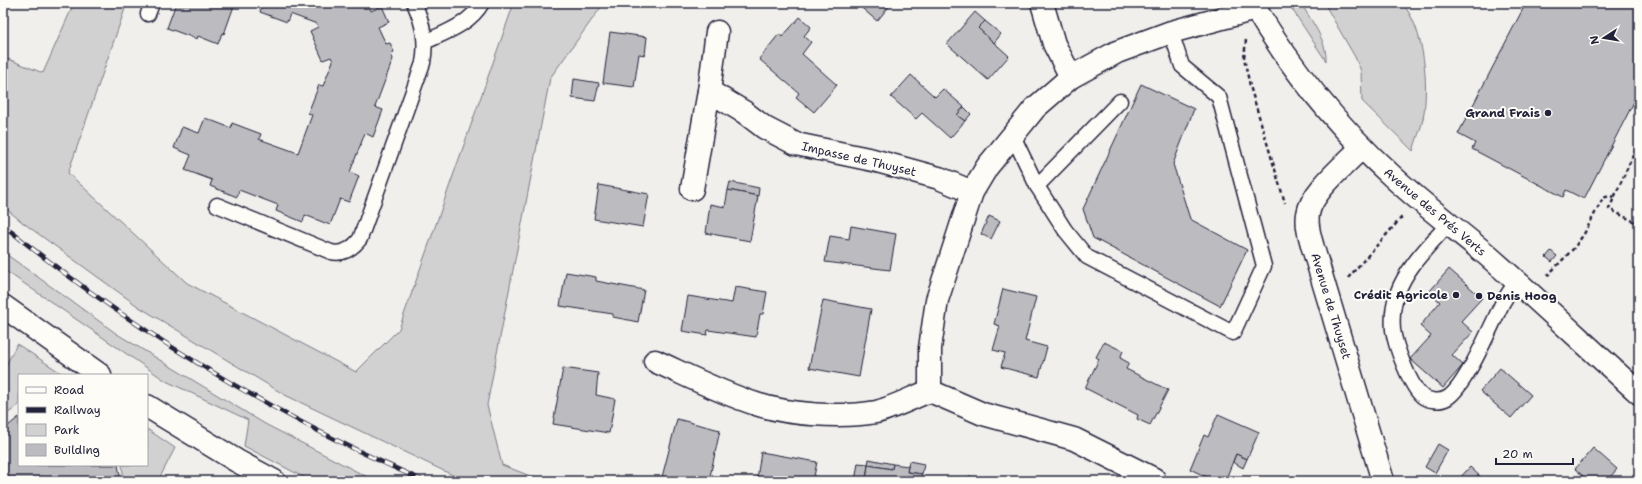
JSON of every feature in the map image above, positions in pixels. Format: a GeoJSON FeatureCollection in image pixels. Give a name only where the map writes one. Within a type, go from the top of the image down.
{"type":"FeatureCollection","features":[{"type":"Feature","properties":{"kind":"street"},"geometry":{"type":"LineString","coordinates":[[1042,3],[1054,44],[1071,77]]}},
{"type":"Feature","properties":{"kind":"street"},"geometry":{"type":"LineString","coordinates":[[930,391],[930,348],[938,300],[972,192],[987,167],[1035,108],[1071,77],[1117,52],[1171,32],[1254,6]]}},
{"type":"Feature","properties":{"kind":"street","name":"Avenue des Prés Verts"},"geometry":{"type":"LineString","coordinates":[[1254,6],[1306,85],[1362,147],[1418,199],[1523,287],[1639,393]]}},
{"type":"Feature","properties":{"kind":"street"},"geometry":{"type":"LineString","coordinates":[[692,189],[709,91],[717,32]]}},
{"type":"Feature","properties":{"kind":"street","name":"Impasse de Thuyset"},"geometry":{"type":"LineString","coordinates":[[709,91],[744,112],[765,128],[796,144],[880,162],[939,178],[972,192]]}},
{"type":"Feature","properties":{"kind":"street","name":"Avenue de Thuyset"},"geometry":{"type":"LineString","coordinates":[[1362,147],[1314,197],[1308,214],[1307,224],[1383,481]]}},
{"type":"Feature","properties":{"kind":"street"},"geometry":{"type":"LineString","coordinates":[[4,310],[99,374]]}},
{"type":"Feature","properties":{"kind":"street"},"geometry":{"type":"LineString","coordinates":[[655,361],[720,391],[757,405],[799,412],[836,415],[878,412],[930,391],[983,414],[1074,438],[1154,479]]}},
{"type":"Feature","properties":{"kind":"street"},"geometry":{"type":"LineString","coordinates":[[148,407],[274,481]]}},
{"type":"Feature","properties":{"kind":"lane"},"geometry":{"type":"LineString","coordinates":[[216,205],[331,252],[342,253],[352,248],[360,239],[423,63],[425,42],[421,19],[414,3]]}},
{"type":"Feature","properties":{"kind":"lane"},"geometry":{"type":"LineString","coordinates":[[425,42],[466,22],[473,16],[482,3]]}},
{"type":"Feature","properties":{"kind":"lane"},"geometry":{"type":"LineString","coordinates":[[1013,136],[1037,186],[1065,230],[1087,257],[1233,333],[1264,266],[1219,97],[1182,66],[1171,32]]}},
{"type":"Feature","properties":{"kind":"lane"},"geometry":{"type":"LineString","coordinates":[[1037,186],[1120,101]]}},
{"type":"Feature","properties":{"kind":"lane"},"geometry":{"type":"LineString","coordinates":[[1449,224],[1414,264],[1404,278],[1397,294],[1393,311],[1393,328],[1396,345],[1406,368],[1422,396],[1430,400],[1438,401],[1447,398],[1454,392],[1472,364],[1504,302],[1523,287]]}},
{"type":"Feature","properties":{"kind":"path"},"geometry":{"type":"LineString","coordinates":[[1254,6],[1245,44],[1244,58],[1246,70],[1286,207]]}},
{"type":"Feature","properties":{"kind":"path"},"geometry":{"type":"LineString","coordinates":[[1639,142],[1609,209],[1639,224]]}},
{"type":"Feature","properties":{"kind":"path"},"geometry":{"type":"LineString","coordinates":[[1523,287],[1581,239],[1590,226],[1603,198],[1610,196],[1614,197]]}},
{"type":"Feature","properties":{"kind":"path"},"geometry":{"type":"LineString","coordinates":[[1329,300],[1402,217]]}},
{"type":"Feature","properties":{"kind":"green space"},"geometry":{"type":"Polygon","coordinates":[[[74,3],[127,3],[68,173],[187,283],[356,372],[399,329],[514,3],[604,3],[550,78],[487,405],[502,465],[543,481],[465,481],[285,395],[139,307],[22,222],[3,206],[3,57],[43,73],[74,3]]]}},
{"type":"Feature","properties":{"kind":"green space"},"geometry":{"type":"Polygon","coordinates":[[[1288,3],[1301,3],[1321,38],[1326,53],[1326,61],[1288,3]]]}},
{"type":"Feature","properties":{"kind":"green space"},"geometry":{"type":"Polygon","coordinates":[[[1324,3],[1402,3],[1410,14],[1416,27],[1420,42],[1425,75],[1425,106],[1423,119],[1413,151],[1362,101],[1361,71],[1355,57],[1324,3]]]}},
{"type":"Feature","properties":{"kind":"green space"},"geometry":{"type":"Polygon","coordinates":[[[3,252],[117,334],[265,424],[375,481],[311,481],[244,446],[248,420],[166,381],[3,269],[3,252]]]}},
{"type":"Feature","properties":{"kind":"green space"},"geometry":{"type":"Polygon","coordinates":[[[17,344],[62,374],[18,374],[18,406],[3,417],[3,371],[17,344]]]}},
{"type":"Feature","properties":{"kind":"green space"},"geometry":{"type":"Polygon","coordinates":[[[148,430],[175,448],[158,481],[124,481],[122,466],[148,466],[148,430]]]}},
{"type":"Feature","properties":{"kind":"building"},"geometry":{"type":"Polygon","coordinates":[[[176,3],[235,3],[224,34],[222,33],[218,44],[198,36],[197,39],[167,28],[176,3]]]}},
{"type":"Feature","properties":{"kind":"building"},"geometry":{"type":"Polygon","coordinates":[[[262,3],[368,3],[371,11],[382,6],[389,22],[378,27],[386,44],[390,43],[394,52],[391,54],[393,59],[375,107],[383,110],[373,137],[365,133],[350,172],[359,176],[349,202],[340,199],[330,225],[305,215],[303,222],[276,211],[278,205],[239,190],[237,197],[210,186],[212,180],[185,170],[191,155],[174,148],[182,127],[199,133],[205,118],[231,128],[232,123],[261,134],[259,139],[298,153],[312,115],[308,113],[319,85],[323,86],[333,61],[331,57],[323,60],[310,31],[318,27],[317,24],[290,14],[287,22],[260,12],[262,3]]]}},
{"type":"Feature","properties":{"kind":"building"},"geometry":{"type":"Polygon","coordinates":[[[856,3],[892,3],[877,21],[856,3]]]}},
{"type":"Feature","properties":{"kind":"building","name":"Grand Frais"},"geometry":{"type":"Polygon","coordinates":[[[1526,3],[1639,4],[1639,92],[1584,199],[1566,190],[1563,197],[1472,149],[1475,143],[1458,134],[1526,3]]]}},
{"type":"Feature","properties":{"kind":"building"},"geometry":{"type":"Polygon","coordinates":[[[975,12],[985,21],[978,28],[1009,56],[988,80],[947,44],[975,12]]]}},
{"type":"Feature","properties":{"kind":"building"},"geometry":{"type":"Polygon","coordinates":[[[800,17],[811,27],[804,36],[811,42],[802,54],[837,85],[814,112],[796,97],[799,93],[759,59],[779,34],[782,37],[800,17]]]}},
{"type":"Feature","properties":{"kind":"building"},"geometry":{"type":"Polygon","coordinates":[[[985,21],[1001,34],[994,43],[978,28],[985,21]]]}},
{"type":"Feature","properties":{"kind":"building"},"geometry":{"type":"Polygon","coordinates":[[[610,32],[647,37],[645,55],[639,54],[634,87],[603,83],[610,32]]]}},
{"type":"Feature","properties":{"kind":"building"},"geometry":{"type":"Polygon","coordinates":[[[911,75],[935,97],[943,89],[964,107],[957,115],[965,121],[950,138],[922,113],[916,119],[891,97],[911,75]]]}},
{"type":"Feature","properties":{"kind":"building"},"geometry":{"type":"Polygon","coordinates":[[[574,79],[599,83],[595,101],[572,98],[574,79]]]}},
{"type":"Feature","properties":{"kind":"building"},"geometry":{"type":"Polygon","coordinates":[[[1141,84],[1194,109],[1173,164],[1190,219],[1247,250],[1220,306],[1093,238],[1083,209],[1141,84]]]}},
{"type":"Feature","properties":{"kind":"building"},"geometry":{"type":"Polygon","coordinates":[[[964,107],[971,114],[965,121],[957,115],[964,107]]]}},
{"type":"Feature","properties":{"kind":"building"},"geometry":{"type":"Polygon","coordinates":[[[730,182],[759,188],[758,196],[728,190],[730,182]]]}},
{"type":"Feature","properties":{"kind":"building"},"geometry":{"type":"Polygon","coordinates":[[[599,185],[649,194],[643,227],[594,219],[599,185]]]}},
{"type":"Feature","properties":{"kind":"building"},"geometry":{"type":"Polygon","coordinates":[[[728,190],[758,196],[750,241],[706,233],[710,204],[725,207],[728,190]]]}},
{"type":"Feature","properties":{"kind":"building"},"geometry":{"type":"Polygon","coordinates":[[[989,216],[1000,221],[991,239],[981,234],[989,216]]]}},
{"type":"Feature","properties":{"kind":"building"},"geometry":{"type":"Polygon","coordinates":[[[851,226],[896,234],[890,270],[825,262],[830,236],[849,239],[851,226]]]}},
{"type":"Feature","properties":{"kind":"building"},"geometry":{"type":"Polygon","coordinates":[[[1551,251],[1557,256],[1552,262],[1546,257],[1551,251]]]}},
{"type":"Feature","properties":{"kind":"building"},"geometry":{"type":"Polygon","coordinates":[[[1449,269],[1482,298],[1461,321],[1473,332],[1452,355],[1463,365],[1443,388],[1410,359],[1431,336],[1420,326],[1440,302],[1429,292],[1449,269]]]}},
{"type":"Feature","properties":{"kind":"building"},"geometry":{"type":"Polygon","coordinates":[[[566,272],[596,277],[596,281],[644,290],[638,322],[613,317],[613,314],[560,306],[566,272]]]}},
{"type":"Feature","properties":{"kind":"building"},"geometry":{"type":"Polygon","coordinates":[[[735,287],[767,292],[763,314],[760,314],[756,337],[708,330],[707,335],[682,331],[688,296],[732,303],[735,287]]]}},
{"type":"Feature","properties":{"kind":"building"},"geometry":{"type":"Polygon","coordinates":[[[1003,289],[1036,297],[1025,341],[1047,347],[1039,377],[1001,367],[1005,353],[993,350],[1000,326],[994,324],[1003,289]]]}},
{"type":"Feature","properties":{"kind":"building"},"geometry":{"type":"Polygon","coordinates":[[[823,300],[871,309],[859,377],[809,368],[823,300]]]}},
{"type":"Feature","properties":{"kind":"building"},"geometry":{"type":"Polygon","coordinates":[[[1104,342],[1123,351],[1120,358],[1129,363],[1126,369],[1168,390],[1150,425],[1137,419],[1138,415],[1085,388],[1099,359],[1096,357],[1104,342]]]}},
{"type":"Feature","properties":{"kind":"building"},"geometry":{"type":"Polygon","coordinates":[[[563,368],[598,373],[596,395],[615,399],[609,433],[553,424],[563,368]]]}},
{"type":"Feature","properties":{"kind":"building"},"geometry":{"type":"Polygon","coordinates":[[[1500,368],[1531,395],[1511,418],[1480,391],[1500,368]]]}},
{"type":"Feature","properties":{"kind":"building"},"geometry":{"type":"Polygon","coordinates":[[[1218,414],[1259,432],[1247,459],[1236,454],[1225,481],[1215,481],[1190,469],[1204,435],[1208,437],[1218,414]]]}},
{"type":"Feature","properties":{"kind":"building"},"geometry":{"type":"Polygon","coordinates":[[[18,418],[18,466],[118,466],[121,481],[13,481],[3,469],[3,430],[18,418]]]}},
{"type":"Feature","properties":{"kind":"building"},"geometry":{"type":"Polygon","coordinates":[[[677,419],[720,430],[709,481],[661,481],[677,419]]]}},
{"type":"Feature","properties":{"kind":"building"},"geometry":{"type":"Polygon","coordinates":[[[1438,444],[1448,450],[1435,473],[1425,467],[1438,444]]]}},
{"type":"Feature","properties":{"kind":"building"},"geometry":{"type":"Polygon","coordinates":[[[1593,448],[1617,469],[1607,481],[1589,481],[1575,469],[1593,448]]]}},
{"type":"Feature","properties":{"kind":"building"},"geometry":{"type":"Polygon","coordinates":[[[761,452],[817,462],[813,481],[766,481],[757,479],[761,452]]]}},
{"type":"Feature","properties":{"kind":"building"},"geometry":{"type":"Polygon","coordinates":[[[1236,454],[1247,459],[1243,468],[1233,462],[1236,454]]]}},
{"type":"Feature","properties":{"kind":"building"},"geometry":{"type":"Polygon","coordinates":[[[869,459],[893,464],[892,469],[868,465],[869,459]]]}},
{"type":"Feature","properties":{"kind":"building"},"geometry":{"type":"Polygon","coordinates":[[[909,461],[924,464],[922,474],[907,472],[909,461]]]}},
{"type":"Feature","properties":{"kind":"building"},"geometry":{"type":"Polygon","coordinates":[[[858,463],[868,464],[866,481],[855,481],[858,463]]]}},
{"type":"Feature","properties":{"kind":"building"},"geometry":{"type":"Polygon","coordinates":[[[893,464],[908,466],[907,472],[922,474],[921,481],[866,481],[868,465],[892,469],[893,464]]]}},
{"type":"Feature","properties":{"kind":"building"},"geometry":{"type":"Polygon","coordinates":[[[1470,467],[1485,481],[1457,481],[1470,467]]]}},
{"type":"Feature","properties":{"kind":"building"},"geometry":{"type":"Polygon","coordinates":[[[969,476],[993,481],[968,481],[969,476]]]}},
{"type":"Feature","properties":{"kind":"railway"},"geometry":{"type":"LineString","coordinates":[[3,225],[106,303],[142,328],[215,374],[323,433],[424,481]]}},
{"type":"Feature","properties":{"kind":"place","name":"Grand Frais"},"geometry":{"type":"Point","coordinates":[1548,113]}},
{"type":"Feature","properties":{"kind":"place","name":"Crédit Agricole"},"geometry":{"type":"Point","coordinates":[1456,295]}},
{"type":"Feature","properties":{"kind":"place","name":"Denis Hoog"},"geometry":{"type":"Point","coordinates":[1479,296]}}]}
